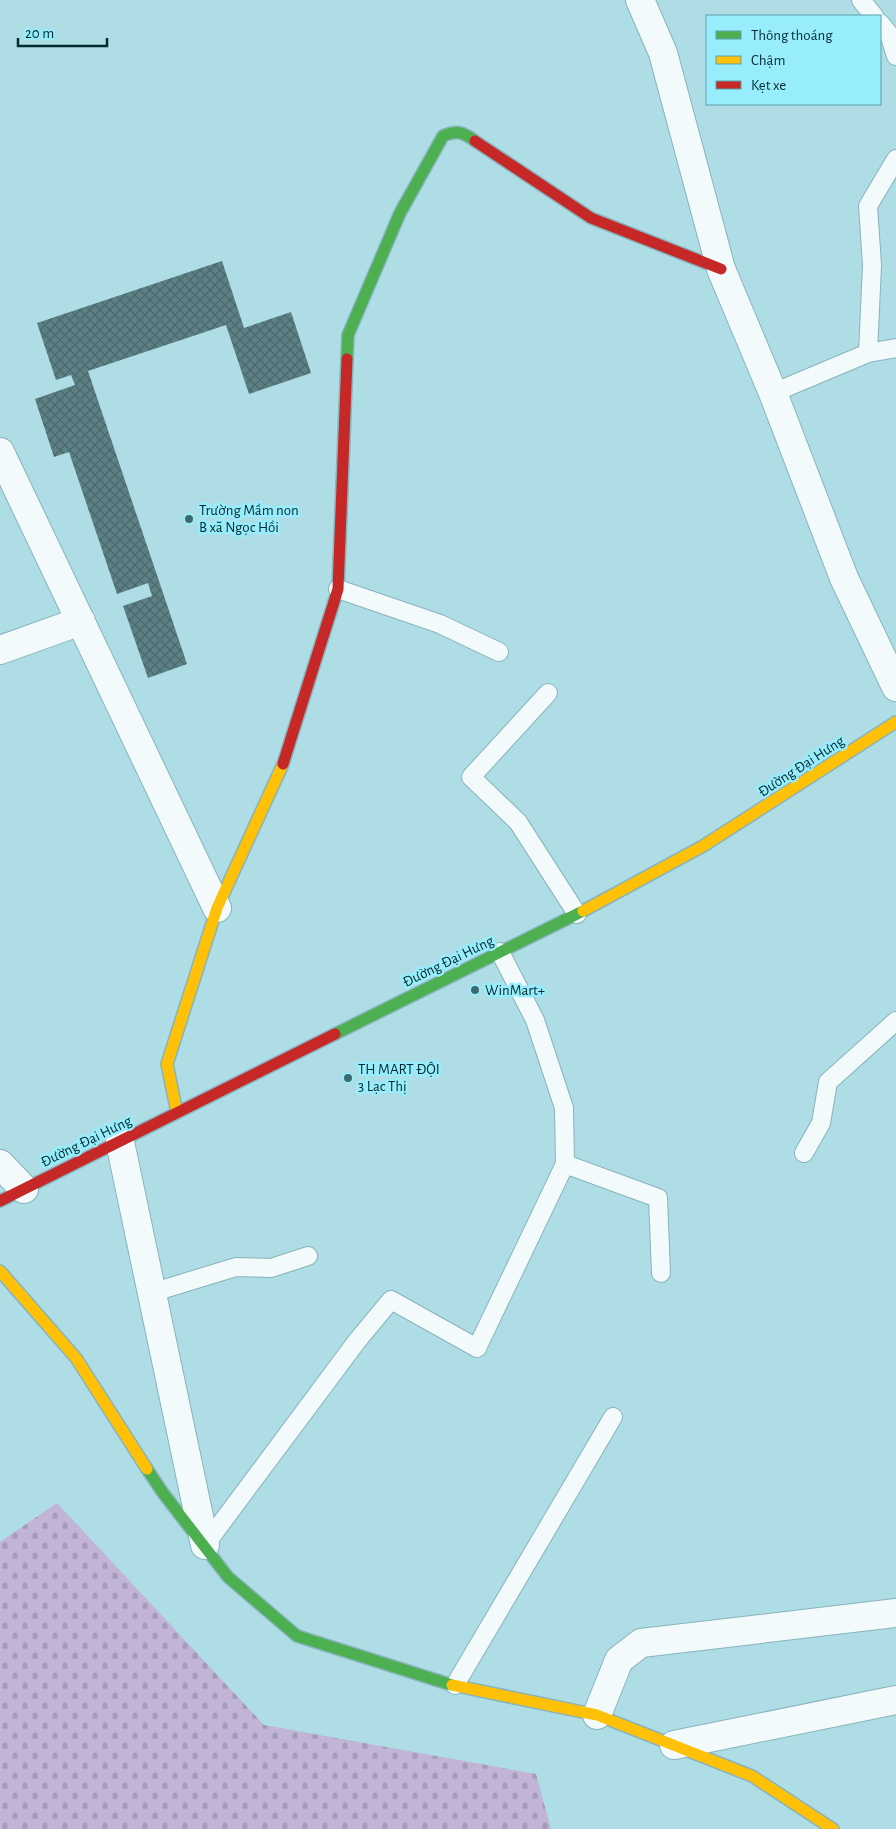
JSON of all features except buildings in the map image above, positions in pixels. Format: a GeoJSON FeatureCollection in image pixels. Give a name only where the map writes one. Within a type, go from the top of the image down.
{"type":"FeatureCollection","features":[{"type":"Feature","properties":{"kind":"street"},"geometry":{"type":"LineString","coordinates":[[640,0],[663,53],[721,269],[773,393],[844,578],[896,687]]}},
{"type":"Feature","properties":{"kind":"street"},"geometry":{"type":"LineString","coordinates":[[177,1113],[167,1064],[217,908],[279,777],[338,589],[348,335],[400,213],[443,136],[454,131],[464,133],[591,218],[721,269]]}},
{"type":"Feature","properties":{"kind":"street"},"geometry":{"type":"LineString","coordinates":[[0,452],[217,908]]}},
{"type":"Feature","properties":{"kind":"street"},"geometry":{"type":"LineString","coordinates":[[0,650],[81,621]]}},
{"type":"Feature","properties":{"kind":"street","name":"Đường Đại Hưng"},"geometry":{"type":"LineString","coordinates":[[0,1201],[577,914],[703,846],[896,722]]}},
{"type":"Feature","properties":{"kind":"street"},"geometry":{"type":"LineString","coordinates":[[120,1142],[206,1544]]}},
{"type":"Feature","properties":{"kind":"street"},"geometry":{"type":"LineString","coordinates":[[0,1164],[24,1189]]}},
{"type":"Feature","properties":{"kind":"street"},"geometry":{"type":"LineString","coordinates":[[0,1271],[76,1358],[163,1493],[206,1544],[228,1577],[297,1636],[437,1682],[597,1715],[752,1776],[833,1829]]}},
{"type":"Feature","properties":{"kind":"street"},"geometry":{"type":"LineString","coordinates":[[597,1715],[619,1660],[641,1643],[896,1613]]}},
{"type":"Feature","properties":{"kind":"street"},"geometry":{"type":"LineString","coordinates":[[674,1745],[896,1700]]}},
{"type":"Feature","properties":{"kind":"lane"},"geometry":{"type":"LineString","coordinates":[[861,0],[873,15]]}},
{"type":"Feature","properties":{"kind":"lane"},"geometry":{"type":"LineString","coordinates":[[881,24],[889,34],[896,56]]}},
{"type":"Feature","properties":{"kind":"lane"},"geometry":{"type":"LineString","coordinates":[[868,353],[872,265],[868,206],[896,159]]}},
{"type":"Feature","properties":{"kind":"lane"},"geometry":{"type":"LineString","coordinates":[[773,393],[868,353],[896,348]]}},
{"type":"Feature","properties":{"kind":"lane"},"geometry":{"type":"LineString","coordinates":[[338,589],[440,624],[499,652]]}},
{"type":"Feature","properties":{"kind":"lane"},"geometry":{"type":"LineString","coordinates":[[548,692],[471,777],[518,822],[577,914]]}},
{"type":"Feature","properties":{"kind":"lane"},"geometry":{"type":"LineString","coordinates":[[206,1544],[357,1341],[391,1300],[477,1348],[565,1164],[564,1108],[536,1020],[500,952]]}},
{"type":"Feature","properties":{"kind":"lane"},"geometry":{"type":"LineString","coordinates":[[804,1153],[822,1123],[828,1082],[896,1021]]}},
{"type":"Feature","properties":{"kind":"lane"},"geometry":{"type":"LineString","coordinates":[[565,1164],[658,1198],[661,1273]]}},
{"type":"Feature","properties":{"kind":"lane"},"geometry":{"type":"LineString","coordinates":[[152,1293],[236,1267],[271,1268],[308,1256]]}},
{"type":"Feature","properties":{"kind":"lane"},"geometry":{"type":"LineString","coordinates":[[455,1686],[613,1417]]}},
{"type":"Feature","properties":{"kind":"green space"},"geometry":{"type":"Polygon","coordinates":[[[57,1503],[264,1725],[536,1774],[551,1829],[0,1829],[0,1542],[57,1503]]]}},
{"type":"Feature","properties":{"kind":"traffic: fast"},"geometry":{"type":"LineString","coordinates":[[347,359],[348,335],[400,213],[443,136],[460,133],[475,141]]}},
{"type":"Feature","properties":{"kind":"traffic: fast"},"geometry":{"type":"LineString","coordinates":[[335,1034],[583,911]]}},
{"type":"Feature","properties":{"kind":"traffic: fast"},"geometry":{"type":"LineString","coordinates":[[147,1469],[163,1493],[228,1577],[297,1636],[452,1685]]}},
{"type":"Feature","properties":{"kind":"traffic: slow"},"geometry":{"type":"LineString","coordinates":[[583,911],[703,846],[896,722]]}},
{"type":"Feature","properties":{"kind":"traffic: slow"},"geometry":{"type":"LineString","coordinates":[[177,1113],[167,1064],[217,908],[283,764]]}},
{"type":"Feature","properties":{"kind":"traffic: slow"},"geometry":{"type":"LineString","coordinates":[[0,1271],[76,1358],[147,1469]]}},
{"type":"Feature","properties":{"kind":"traffic: slow"},"geometry":{"type":"LineString","coordinates":[[452,1685],[597,1715],[752,1776],[833,1829]]}},
{"type":"Feature","properties":{"kind":"traffic: jam"},"geometry":{"type":"LineString","coordinates":[[475,141],[591,218],[721,269]]}},
{"type":"Feature","properties":{"kind":"traffic: jam"},"geometry":{"type":"LineString","coordinates":[[283,764],[338,589],[347,359]]}},
{"type":"Feature","properties":{"kind":"traffic: jam"},"geometry":{"type":"LineString","coordinates":[[0,1201],[335,1034]]}},
{"type":"Feature","properties":{"kind":"place","name":"Trường Mầm non B xã Ngọc Hồi"},"geometry":{"type":"Point","coordinates":[189,519]}},
{"type":"Feature","properties":{"kind":"place","name":"WinMart+"},"geometry":{"type":"Point","coordinates":[475,990]}},
{"type":"Feature","properties":{"kind":"place","name":"TH MART ĐỘI 3 Lạc Thị"},"geometry":{"type":"Point","coordinates":[348,1078]}}]}
